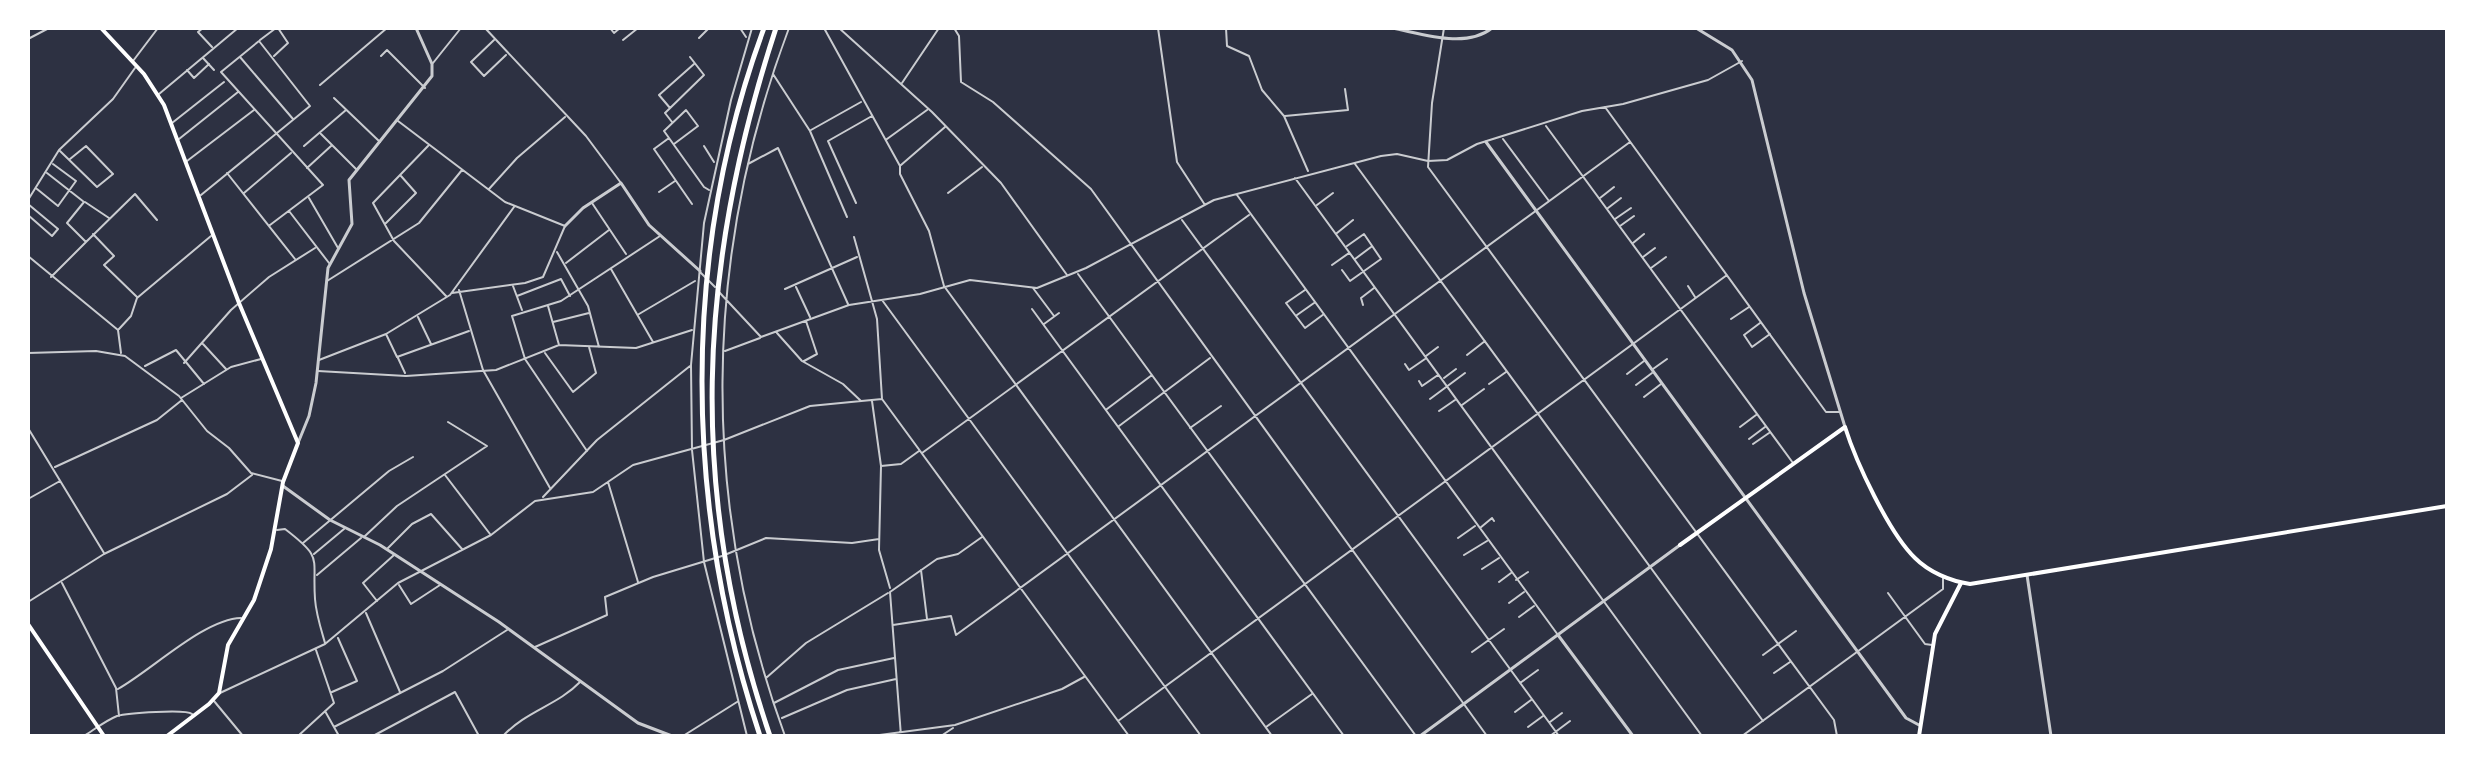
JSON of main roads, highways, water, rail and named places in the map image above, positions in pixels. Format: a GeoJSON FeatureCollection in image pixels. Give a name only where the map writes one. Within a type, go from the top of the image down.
{"type":"FeatureCollection","features":[{"type":"Feature","properties":{"kind":"highway"},"geometry":{"type":"LineString","coordinates":[[760,736],[732,637],[714,545],[704,460],[702,381],[707,273],[718,199],[744,92],[764,28]]}},
{"type":"Feature","properties":{"kind":"highway"},"geometry":{"type":"LineString","coordinates":[[770,736],[743,642],[724,548],[715,464],[711,371],[723,233],[750,112],[776,28]]}},
{"type":"Feature","properties":{"kind":"main road"},"geometry":{"type":"LineString","coordinates":[[101,28],[158,95],[172,123],[239,303],[298,443],[283,484],[276,531],[257,593],[228,645],[219,693],[214,701],[167,736]]}},
{"type":"Feature","properties":{"kind":"main road"},"geometry":{"type":"LineString","coordinates":[[1680,545],[1845,427],[1869,483],[1907,550],[1926,567],[1961,583],[2027,575],[2447,506]]}},
{"type":"Feature","properties":{"kind":"main road"},"geometry":{"type":"LineString","coordinates":[[1919,736],[1932,645],[1961,583]]}},
{"type":"Feature","properties":{"kind":"main road"},"geometry":{"type":"LineString","coordinates":[[28,624],[104,736]]}}]}
